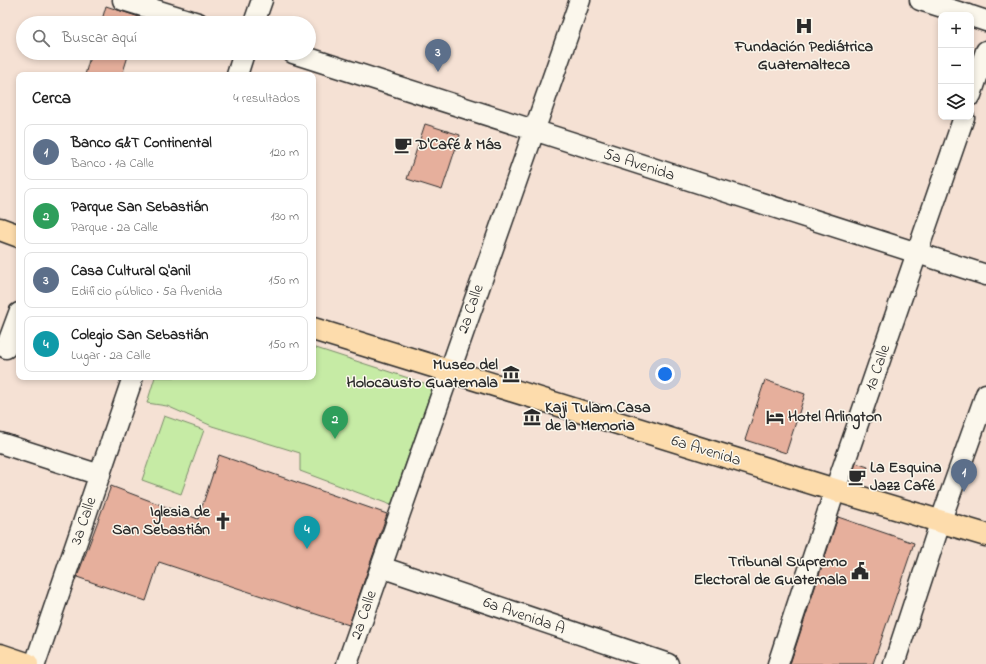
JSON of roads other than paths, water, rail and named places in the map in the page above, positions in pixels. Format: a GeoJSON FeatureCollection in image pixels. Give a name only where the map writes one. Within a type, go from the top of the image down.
{"type":"FeatureCollection","features":[{"type":"Feature","properties":{"kind":"main road"},"geometry":{"type":"LineString","coordinates":[[0,229],[16,235]]}},
{"type":"Feature","properties":{"kind":"main road","name":"6a Avenida"},"geometry":{"type":"LineString","coordinates":[[316,330],[986,535]]}},
{"type":"Feature","properties":{"kind":"main road"},"geometry":{"type":"LineString","coordinates":[[0,655],[27,664]]}},
{"type":"Feature","properties":{"kind":"street"},"geometry":{"type":"LineString","coordinates":[[123,0],[175,16]]}},
{"type":"Feature","properties":{"kind":"street"},"geometry":{"type":"LineString","coordinates":[[256,16],[262,0]]}},
{"type":"Feature","properties":{"kind":"street","name":"2a Calle"},"geometry":{"type":"LineString","coordinates":[[348,664],[449,371],[580,0]]}},
{"type":"Feature","properties":{"kind":"street"},"geometry":{"type":"LineString","coordinates":[[920,0],[958,12]]}},
{"type":"Feature","properties":{"kind":"street"},"geometry":{"type":"LineString","coordinates":[[974,17],[986,21]]}},
{"type":"Feature","properties":{"kind":"street"},"geometry":{"type":"LineString","coordinates":[[974,86],[986,51]]}},
{"type":"Feature","properties":{"kind":"street"},"geometry":{"type":"LineString","coordinates":[[238,72],[242,60]]}},
{"type":"Feature","properties":{"kind":"street","name":"5a Avenida"},"geometry":{"type":"LineString","coordinates":[[315,60],[986,275]]}},
{"type":"Feature","properties":{"kind":"street","name":"1a Calle"},"geometry":{"type":"LineString","coordinates":[[778,664],[835,490],[918,254],[963,120]]}},
{"type":"Feature","properties":{"kind":"street"},"geometry":{"type":"LineString","coordinates":[[6,348],[16,321]]}},
{"type":"Feature","properties":{"kind":"street","name":"3a Calle"},"geometry":{"type":"LineString","coordinates":[[35,664],[133,380]]}},
{"type":"Feature","properties":{"kind":"street"},"geometry":{"type":"LineString","coordinates":[[894,664],[941,520],[986,394]]}},
{"type":"Feature","properties":{"kind":"street"},"geometry":{"type":"LineString","coordinates":[[0,442],[100,475]]}},
{"type":"Feature","properties":{"kind":"street","name":"6a Avenida A"},"geometry":{"type":"LineString","coordinates":[[381,567],[668,664]]}},
{"type":"Feature","properties":{"kind":"place","name":"Fundación Pediátrica Guatemalteca"},"geometry":{"type":"Point","coordinates":[804,26]}},
{"type":"Feature","properties":{"kind":"place","name":"Casa Cultural Q'anil"},"geometry":{"type":"Point","coordinates":[438,72]}},
{"type":"Feature","properties":{"kind":"place","name":"D'Café & Más"},"geometry":{"type":"Point","coordinates":[403,145]}},
{"type":"Feature","properties":{"kind":"place","name":"Museo del Holocausto Guatemala"},"geometry":{"type":"Point","coordinates":[511,374]}},
{"type":"Feature","properties":{"kind":"place","name":"Kaji Tulam Casa de la Memoria"},"geometry":{"type":"Point","coordinates":[532,417]}},
{"type":"Feature","properties":{"kind":"place","name":"Hotel Arlington"},"geometry":{"type":"Point","coordinates":[775,417]}},
{"type":"Feature","properties":{"kind":"place","name":"Parque San Sebastián"},"geometry":{"type":"Point","coordinates":[335,439]}},
{"type":"Feature","properties":{"kind":"place","name":"La Esquina Jazz Café"},"geometry":{"type":"Point","coordinates":[857,477]}},
{"type":"Feature","properties":{"kind":"place","name":"Banco G&T Continental"},"geometry":{"type":"Point","coordinates":[964,492]}},
{"type":"Feature","properties":{"kind":"place","name":"Iglesia de San Sebastián"},"geometry":{"type":"Point","coordinates":[223,521]}},
{"type":"Feature","properties":{"kind":"place","name":"Colegio San Sebastián"},"geometry":{"type":"Point","coordinates":[307,549]}},
{"type":"Feature","properties":{"kind":"place","name":"Tribunal Supremo Electoral de Guatemala"},"geometry":{"type":"Point","coordinates":[860,571]}}]}
